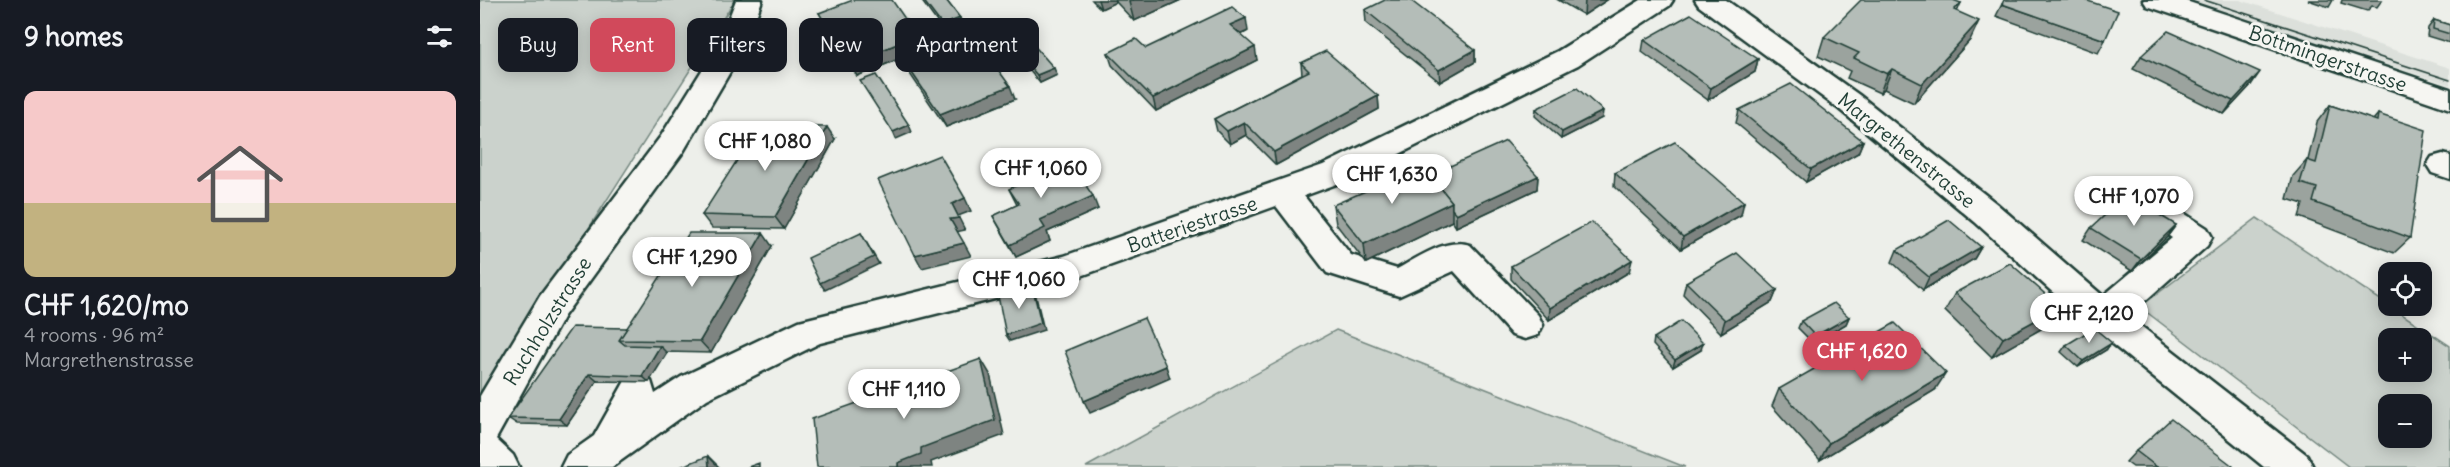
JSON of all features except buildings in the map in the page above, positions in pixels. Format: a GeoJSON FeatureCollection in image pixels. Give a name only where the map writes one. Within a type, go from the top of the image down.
{"type":"FeatureCollection","features":[{"type":"Feature","properties":{"kind":"street","name":"Ruchholzstrasse"},"geometry":{"type":"LineString","coordinates":[[480,431],[552,306],[672,144],[733,43],[749,0]]}},
{"type":"Feature","properties":{"kind":"street","name":"Batteriestrasse"},"geometry":{"type":"LineString","coordinates":[[594,458],[694,388],[812,331],[1067,268],[1334,173],[1568,58],[1660,0]]}},
{"type":"Feature","properties":{"kind":"street","name":"Margrethenstrasse"},"geometry":{"type":"LineString","coordinates":[[1708,0],[1849,102],[1986,213],[2100,314],[2293,467]]}},
{"type":"Feature","properties":{"kind":"street","name":"Bottmingerstrasse"},"geometry":{"type":"LineString","coordinates":[[2164,3],[2450,99]]}},
{"type":"Feature","properties":{"kind":"street"},"geometry":{"type":"LineString","coordinates":[[1283,192],[1339,264],[1399,284],[1458,254],[1525,324]]}},
{"type":"Feature","properties":{"kind":"street"},"geometry":{"type":"LineString","coordinates":[[2100,314],[2195,237],[2140,200]]}},
{"type":"Feature","properties":{"kind":"street"},"geometry":{"type":"LineString","coordinates":[[594,458],[638,392]]}},
{"type":"Feature","properties":{"kind":"street"},"geometry":{"type":"LineString","coordinates":[[480,449],[499,467]]}},
{"type":"Feature","properties":{"kind":"shaded area"},"geometry":{"type":"Polygon","coordinates":[[[480,0],[735,0],[723,18],[687,18],[687,72],[689,72],[480,398],[480,0]]]}},
{"type":"Feature","properties":{"kind":"shaded area"},"geometry":{"type":"Polygon","coordinates":[[[2191,0],[2240,0],[2450,68],[2450,85],[2191,0]]]}},
{"type":"Feature","properties":{"kind":"shaded area"},"geometry":{"type":"Polygon","coordinates":[[[2257,218],[2378,298],[2378,316],[2405,316],[2423,328],[2378,328],[2378,382],[2432,382],[2432,334],[2450,346],[2450,467],[2349,467],[2140,307],[2257,218]]]}},
{"type":"Feature","properties":{"kind":"shaded area"},"geometry":{"type":"Polygon","coordinates":[[[1336,330],[1685,467],[1086,467],[1336,330]]]}},
{"type":"Feature","properties":{"kind":"tram line"},"geometry":{"type":"LineString","coordinates":[[2204,0],[2450,80]]}}]}
